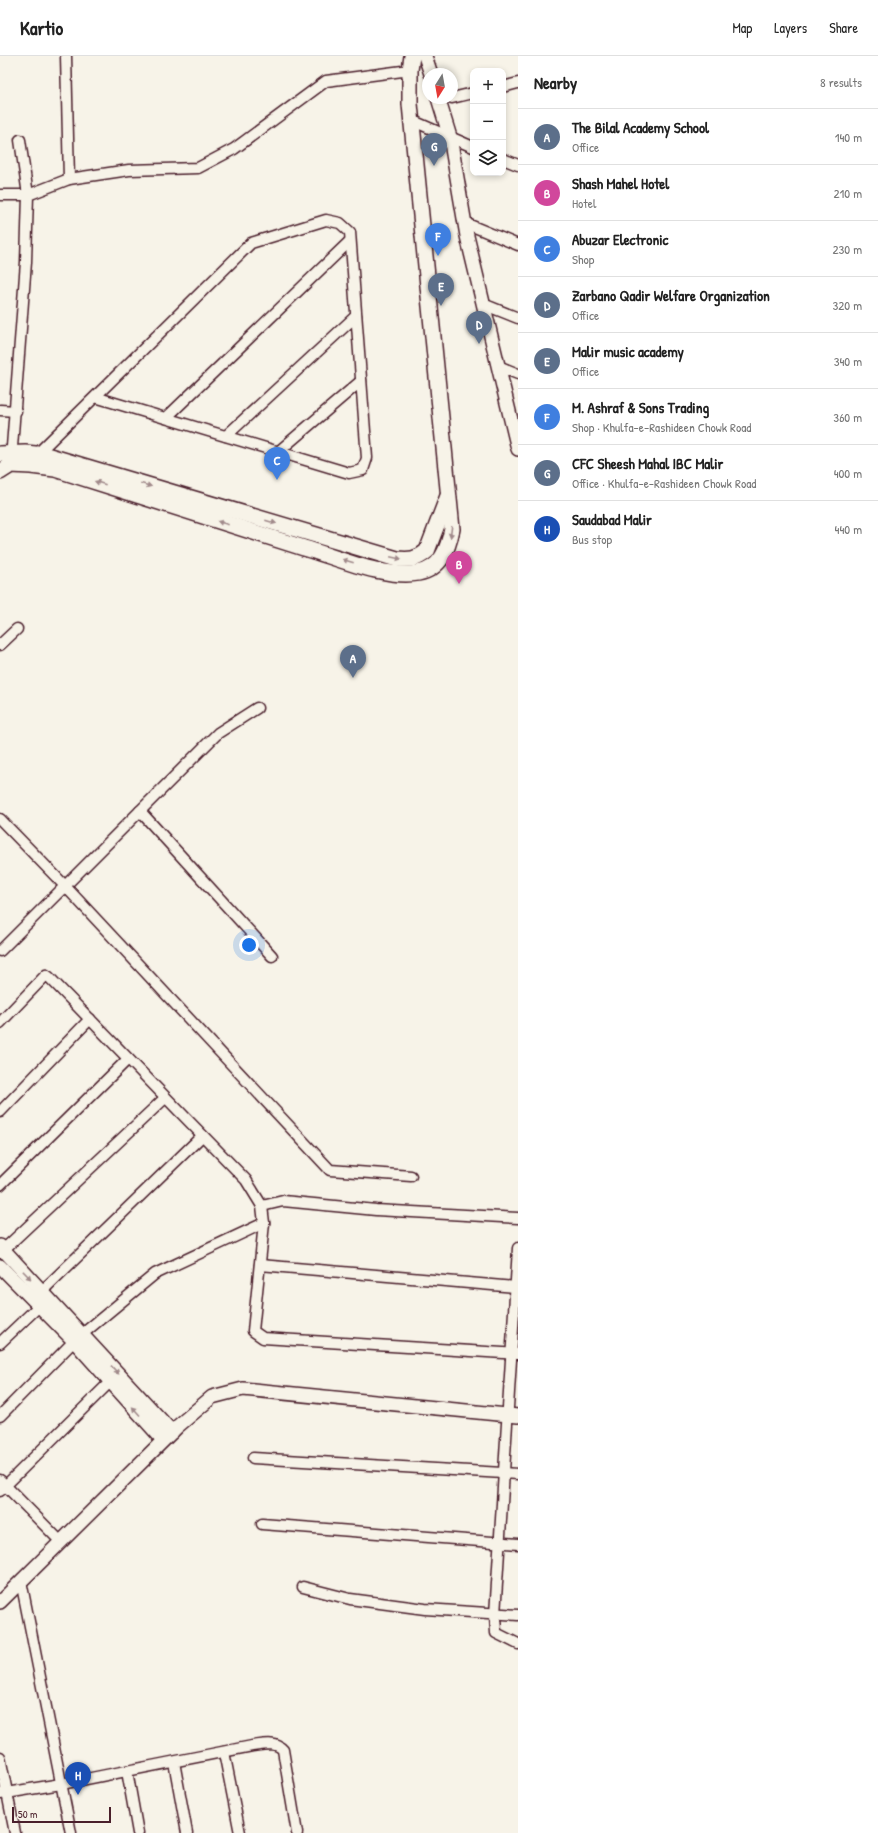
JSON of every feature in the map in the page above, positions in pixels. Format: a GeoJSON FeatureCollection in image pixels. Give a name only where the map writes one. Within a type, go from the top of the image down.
{"type":"FeatureCollection","features":[{"type":"Feature","properties":{"kind":"main road"},"geometry":{"type":"LineString","coordinates":[[6,461],[30,466],[55,468],[231,526],[389,574],[419,573],[437,564],[448,547],[452,529],[411,120],[411,63]]}},
{"type":"Feature","properties":{"kind":"main road"},"geometry":{"type":"LineString","coordinates":[[6,461],[37,454],[405,560],[420,557],[426,551],[449,493]]}},
{"type":"Feature","properties":{"kind":"street"},"geometry":{"type":"LineString","coordinates":[[66,56],[69,179]]}},
{"type":"Feature","properties":{"kind":"street"},"geometry":{"type":"LineString","coordinates":[[425,56],[428,68]]}},
{"type":"Feature","properties":{"kind":"street"},"geometry":{"type":"LineString","coordinates":[[0,195],[28,195],[69,179],[129,170],[198,168],[234,149],[326,81],[411,63]]}},
{"type":"Feature","properties":{"kind":"street"},"geometry":{"type":"LineString","coordinates":[[506,86],[517,84]]}},
{"type":"Feature","properties":{"kind":"street"},"geometry":{"type":"LineString","coordinates":[[458,96],[470,94]]}},
{"type":"Feature","properties":{"kind":"street"},"geometry":{"type":"LineString","coordinates":[[446,104],[465,223],[518,449]]}},
{"type":"Feature","properties":{"kind":"street"},"geometry":{"type":"LineString","coordinates":[[411,120],[470,146]]}},
{"type":"Feature","properties":{"kind":"street"},"geometry":{"type":"LineString","coordinates":[[6,461],[16,411],[26,262],[28,195],[20,140]]}},
{"type":"Feature","properties":{"kind":"street"},"geometry":{"type":"LineString","coordinates":[[506,160],[518,165]]}},
{"type":"Feature","properties":{"kind":"street"},"geometry":{"type":"LineString","coordinates":[[37,454],[251,243],[326,220],[340,223],[350,232],[367,458],[363,470],[349,473],[95,397]]}},
{"type":"Feature","properties":{"kind":"street"},"geometry":{"type":"LineString","coordinates":[[465,223],[518,245]]}},
{"type":"Feature","properties":{"kind":"street"},"geometry":{"type":"LineString","coordinates":[[166,418],[350,241]]}},
{"type":"Feature","properties":{"kind":"street"},"geometry":{"type":"LineString","coordinates":[[483,304],[518,318]]}},
{"type":"Feature","properties":{"kind":"street"},"geometry":{"type":"LineString","coordinates":[[226,436],[356,316]]}},
{"type":"Feature","properties":{"kind":"street"},"geometry":{"type":"LineString","coordinates":[[498,366],[518,374]]}},
{"type":"Feature","properties":{"kind":"street"},"geometry":{"type":"LineString","coordinates":[[278,452],[361,380]]}},
{"type":"Feature","properties":{"kind":"street"},"geometry":{"type":"LineString","coordinates":[[0,410],[16,411]]}},
{"type":"Feature","properties":{"kind":"street"},"geometry":{"type":"LineString","coordinates":[[0,645],[17,629]]}},
{"type":"Feature","properties":{"kind":"street"},"geometry":{"type":"LineString","coordinates":[[0,951],[218,733],[257,708]]}},
{"type":"Feature","properties":{"kind":"street"},"geometry":{"type":"LineString","coordinates":[[140,811],[272,956]]}},
{"type":"Feature","properties":{"kind":"street"},"geometry":{"type":"LineString","coordinates":[[0,819],[66,886],[330,1170],[411,1176]]}},
{"type":"Feature","properties":{"kind":"street"},"geometry":{"type":"LineString","coordinates":[[0,1023],[46,975],[246,1180],[262,1206],[264,1223],[253,1331],[263,1338],[515,1353]]}},
{"type":"Feature","properties":{"kind":"street"},"geometry":{"type":"LineString","coordinates":[[0,1112],[90,1019]]}},
{"type":"Feature","properties":{"kind":"street"},"geometry":{"type":"LineString","coordinates":[[0,1185],[128,1058]]}},
{"type":"Feature","properties":{"kind":"street"},"geometry":{"type":"LineString","coordinates":[[165,1098],[1,1250],[42,1291],[79,1338],[110,1382],[167,1436]]}},
{"type":"Feature","properties":{"kind":"street"},"geometry":{"type":"LineString","coordinates":[[42,1291],[202,1136]]}},
{"type":"Feature","properties":{"kind":"street"},"geometry":{"type":"LineString","coordinates":[[262,1206],[283,1201],[376,1210],[518,1218]]}},
{"type":"Feature","properties":{"kind":"street"},"geometry":{"type":"LineString","coordinates":[[0,1416],[79,1338],[155,1274],[264,1223]]}},
{"type":"Feature","properties":{"kind":"street"},"geometry":{"type":"LineString","coordinates":[[518,1248],[513,1416],[504,1473],[495,1615],[496,1633],[518,1644]]}},
{"type":"Feature","properties":{"kind":"street"},"geometry":{"type":"LineString","coordinates":[[260,1265],[516,1287]]}},
{"type":"Feature","properties":{"kind":"street"},"geometry":{"type":"LineString","coordinates":[[0,1266],[39,1306],[79,1338],[167,1436]]}},
{"type":"Feature","properties":{"kind":"street"},"geometry":{"type":"LineString","coordinates":[[0,1343],[39,1306]]}},
{"type":"Feature","properties":{"kind":"street"},"geometry":{"type":"LineString","coordinates":[[61,1542],[2,1485],[110,1382]]}},
{"type":"Feature","properties":{"kind":"street"},"geometry":{"type":"LineString","coordinates":[[0,1602],[167,1436],[212,1397],[243,1389],[513,1416]]}},
{"type":"Feature","properties":{"kind":"street"},"geometry":{"type":"LineString","coordinates":[[253,1458],[518,1474]]}},
{"type":"Feature","properties":{"kind":"street"},"geometry":{"type":"LineString","coordinates":[[262,1524],[518,1544]]}},
{"type":"Feature","properties":{"kind":"street"},"geometry":{"type":"LineString","coordinates":[[21,1581],[71,1833]]}},
{"type":"Feature","properties":{"kind":"street"},"geometry":{"type":"LineString","coordinates":[[303,1587],[358,1600],[425,1609],[495,1615],[518,1615]]}},
{"type":"Feature","properties":{"kind":"street"},"geometry":{"type":"LineString","coordinates":[[3,1793],[61,1784],[264,1744],[280,1746],[283,1750],[297,1833]]}},
{"type":"Feature","properties":{"kind":"street"},"geometry":{"type":"LineString","coordinates":[[224,1752],[240,1833]]}},
{"type":"Feature","properties":{"kind":"street"},"geometry":{"type":"LineString","coordinates":[[0,1757],[3,1793],[15,1833]]}},
{"type":"Feature","properties":{"kind":"street"},"geometry":{"type":"LineString","coordinates":[[174,1762],[187,1833]]}},
{"type":"Feature","properties":{"kind":"street"},"geometry":{"type":"LineString","coordinates":[[127,1771],[138,1833]]}},
{"type":"Feature","properties":{"kind":"place","name":"CFC Sheesh Mahal IBC Malir"},"geometry":{"type":"Point","coordinates":[434,166]}},
{"type":"Feature","properties":{"kind":"place","name":"M. Ashraf & Sons Trading"},"geometry":{"type":"Point","coordinates":[438,256]}},
{"type":"Feature","properties":{"kind":"place","name":"Malir music academy"},"geometry":{"type":"Point","coordinates":[441,306]}},
{"type":"Feature","properties":{"kind":"place","name":"Zarbano Qadir Welfare Organization"},"geometry":{"type":"Point","coordinates":[479,344]}},
{"type":"Feature","properties":{"kind":"place","name":"Abuzar Electronic"},"geometry":{"type":"Point","coordinates":[277,480]}},
{"type":"Feature","properties":{"kind":"place","name":"Shash Mahel Hotel"},"geometry":{"type":"Point","coordinates":[459,584]}},
{"type":"Feature","properties":{"kind":"place","name":"The Bilal Academy School"},"geometry":{"type":"Point","coordinates":[353,678]}},
{"type":"Feature","properties":{"kind":"place","name":"Saudabad Malir"},"geometry":{"type":"Point","coordinates":[78,1795]}}]}
